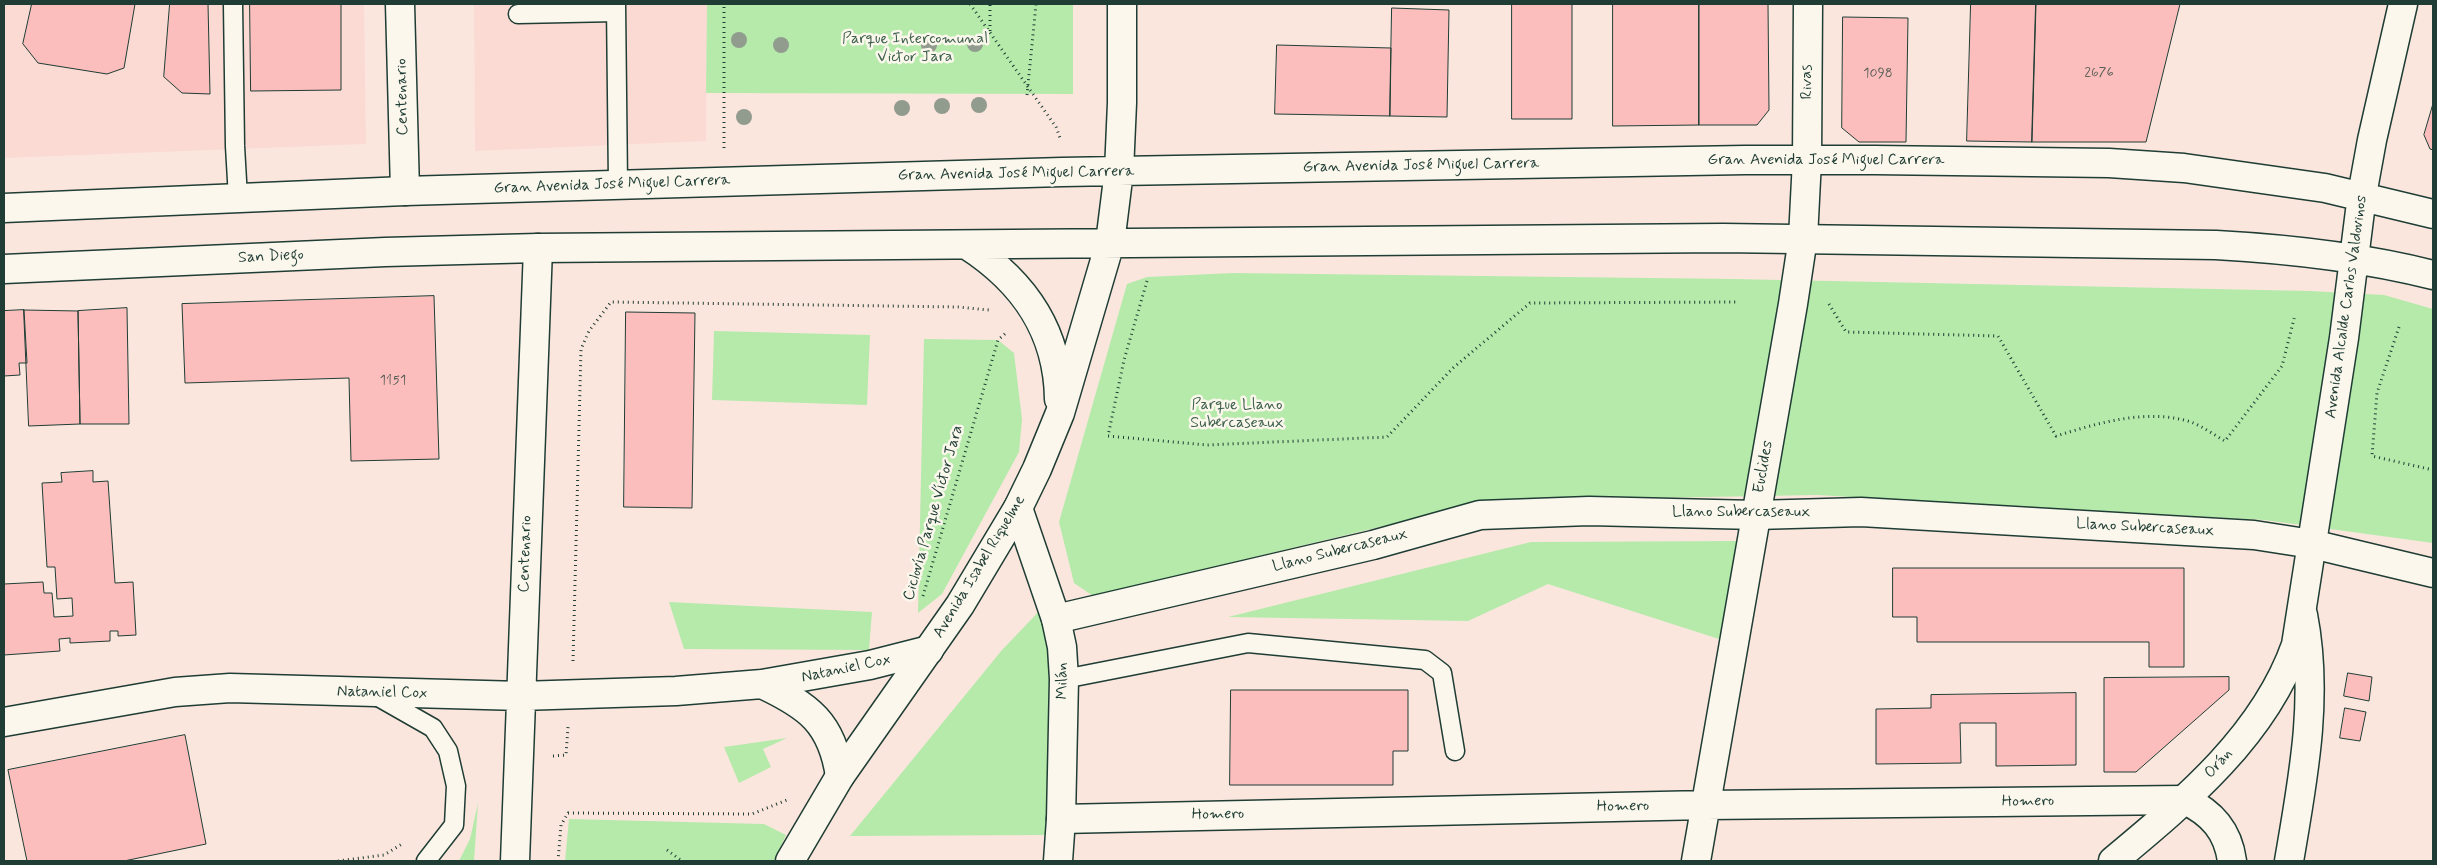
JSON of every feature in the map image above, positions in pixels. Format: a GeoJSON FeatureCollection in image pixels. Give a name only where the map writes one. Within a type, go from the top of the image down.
{"type":"FeatureCollection","features":[{"type":"Feature","properties":{"kind":"main road","name":"Centenario"},"geometry":{"type":"LineString","coordinates":[[400,4],[405,191]]}},
{"type":"Feature","properties":{"kind":"main road","name":"Avenida Isabel Riquelme"},"geometry":{"type":"LineString","coordinates":[[790,861],[840,776],[960,605],[1018,508],[1037,469],[1060,413],[1110,243],[1118,171],[1122,103],[1122,4]]}},
{"type":"Feature","properties":{"kind":"main road","name":"Rivas"},"geometry":{"type":"LineString","coordinates":[[1807,160],[1808,4]]}},
{"type":"Feature","properties":{"kind":"main road","name":"Avenida Alcalde Carlos Valdovinos"},"geometry":{"type":"LineString","coordinates":[[2296,644],[2362,195],[2372,140],[2403,4]]}},
{"type":"Feature","properties":{"kind":"main road","name":"Gran Avenida José Miguel Carrera"},"geometry":{"type":"LineString","coordinates":[[405,191],[1118,171],[1807,160],[2109,163],[2184,168],[2290,181],[2362,195],[2433,214]]}},
{"type":"Feature","properties":{"kind":"main road","name":"Euclides"},"geometry":{"type":"LineString","coordinates":[[1696,861],[1802,238],[1807,160]]}},
{"type":"Feature","properties":{"kind":"main road"},"geometry":{"type":"LineString","coordinates":[[4,208],[405,191]]}},
{"type":"Feature","properties":{"kind":"main road"},"geometry":{"type":"LineString","coordinates":[[538,248],[1802,238],[2216,245],[2278,248],[2354,259],[2433,275]]}},
{"type":"Feature","properties":{"kind":"main road"},"geometry":{"type":"LineString","coordinates":[[967,245],[991,260],[1012,280],[1035,310],[1055,358],[1059,385],[1060,413]]}},
{"type":"Feature","properties":{"kind":"main road","name":"Centenario"},"geometry":{"type":"LineString","coordinates":[[515,861],[538,248]]}},
{"type":"Feature","properties":{"kind":"main road","name":"San Diego"},"geometry":{"type":"LineString","coordinates":[[4,269],[385,252],[538,248]]}},
{"type":"Feature","properties":{"kind":"main road","name":"Milán"},"geometry":{"type":"LineString","coordinates":[[1018,508],[1056,619],[1062,647],[1064,679],[1061,819],[1058,861]]}},
{"type":"Feature","properties":{"kind":"main road","name":"Llano Subercaseaux"},"geometry":{"type":"LineString","coordinates":[[1056,619],[1373,544],[1480,515],[1589,510],[1756,515],[1861,512],[2254,535],[2312,544],[2433,573]]}},
{"type":"Feature","properties":{"kind":"main road","name":"Avenida Alcalde Carlos Valdovinos"},"geometry":{"type":"LineString","coordinates":[[2289,861],[2308,730],[2310,701],[2308,642],[2302,613]]}},
{"type":"Feature","properties":{"kind":"main road","name":"Orán"},"geometry":{"type":"LineString","coordinates":[[2113,861],[2186,800],[2227,756],[2266,706],[2286,671],[2296,644]]}},
{"type":"Feature","properties":{"kind":"main road","name":"Nataniel Cox"},"geometry":{"type":"LineString","coordinates":[[4,722],[175,692],[230,688],[521,696],[762,684],[870,666],[929,650]]}},
{"type":"Feature","properties":{"kind":"main road","name":"Nataniel Cox"},"geometry":{"type":"LineString","coordinates":[[762,684],[793,698],[814,714],[829,734],[837,754],[840,776]]}},
{"type":"Feature","properties":{"kind":"main road"},"geometry":{"type":"LineString","coordinates":[[2186,800],[2203,808],[2216,819],[2226,836],[2232,861]]}},
{"type":"Feature","properties":{"kind":"main road","name":"Homero"},"geometry":{"type":"LineString","coordinates":[[1061,819],[1706,805],[2186,800]]}},
{"type":"Feature","properties":{"kind":"lane"},"geometry":{"type":"LineString","coordinates":[[232,4],[238,198]]}},
{"type":"Feature","properties":{"kind":"lane"},"geometry":{"type":"LineString","coordinates":[[518,14],[616,8],[618,184]]}},
{"type":"Feature","properties":{"kind":"lane"},"geometry":{"type":"LineString","coordinates":[[1064,679],[1248,644],[1425,660],[1442,673],[1455,751]]}},
{"type":"Feature","properties":{"kind":"lane"},"geometry":{"type":"LineString","coordinates":[[372,693],[433,728],[448,751],[456,786],[454,825],[426,861]]}},
{"type":"Feature","properties":{"kind":"path"},"geometry":{"type":"LineString","coordinates":[[723,181],[724,4]]}},
{"type":"Feature","properties":{"kind":"path"},"geometry":{"type":"LineString","coordinates":[[970,4],[1056,127],[1060,138],[1062,172]]}},
{"type":"Feature","properties":{"kind":"path"},"geometry":{"type":"LineString","coordinates":[[990,4],[990,32]]}},
{"type":"Feature","properties":{"kind":"path"},"geometry":{"type":"LineString","coordinates":[[1027,95],[1036,4]]}},
{"type":"Feature","properties":{"kind":"path"},"geometry":{"type":"LineString","coordinates":[[1147,281],[1124,360],[1108,436],[1207,445],[1387,437],[1453,368],[1530,303],[1738,302]]}},
{"type":"Feature","properties":{"kind":"path"},"geometry":{"type":"LineString","coordinates":[[519,757],[566,755],[574,646],[581,349],[589,331],[611,302],[958,307],[989,310],[994,304]]}},
{"type":"Feature","properties":{"kind":"path"},"geometry":{"type":"LineString","coordinates":[[1829,304],[1846,332],[1998,336],[2056,436],[2125,418],[2156,417],[2191,422],[2225,441],[2282,366],[2295,315]]}},
{"type":"Feature","properties":{"kind":"path","name":"Ciclovía Parque Víctor Jara"},"geometry":{"type":"LineString","coordinates":[[921,604],[998,340],[1035,310]]}},
{"type":"Feature","properties":{"kind":"path"},"geometry":{"type":"LineString","coordinates":[[2398,327],[2377,393],[2372,456],[2433,470]]}},
{"type":"Feature","properties":{"kind":"path"},"geometry":{"type":"LineString","coordinates":[[558,861],[561,825],[568,812],[752,814],[790,799]]}},
{"type":"Feature","properties":{"kind":"path"},"geometry":{"type":"LineString","coordinates":[[338,861],[384,855],[406,842]]}},
{"type":"Feature","properties":{"kind":"path"},"geometry":{"type":"LineString","coordinates":[[668,850],[682,861]]}},
{"type":"Feature","properties":{"kind":"shaded area"},"geometry":{"type":"Polygon","coordinates":[[[4,4],[364,4],[366,144],[4,158],[4,4]]]}},
{"type":"Feature","properties":{"kind":"shaded area"},"geometry":{"type":"Polygon","coordinates":[[[474,4],[707,4],[706,141],[475,151],[474,4]]]}},
{"type":"Feature","properties":{"kind":"green space","name":"Parque Intercomunal Victor Jara"},"geometry":{"type":"Polygon","coordinates":[[[707,4],[1073,4],[1073,94],[706,93],[707,4]]]}},
{"type":"Feature","properties":{"kind":"green space","name":"Parque Llano Subercaseaux"},"geometry":{"type":"Polygon","coordinates":[[[1233,273],[1734,279],[2310,291],[2384,295],[2433,309],[2433,543],[2264,520],[1817,495],[1487,501],[1093,596],[1074,583],[1059,522],[1127,284],[1147,277],[1233,273]]]}},
{"type":"Feature","properties":{"kind":"green space"},"geometry":{"type":"Polygon","coordinates":[[[714,331],[870,335],[867,405],[712,400],[714,331]]]}},
{"type":"Feature","properties":{"kind":"green space"},"geometry":{"type":"Polygon","coordinates":[[[924,339],[998,340],[1014,353],[1022,419],[1019,452],[942,594],[918,613],[924,339]]]}},
{"type":"Feature","properties":{"kind":"green space"},"geometry":{"type":"Polygon","coordinates":[[[1737,541],[1722,640],[1548,584],[1468,621],[1228,617],[1531,542],[1737,541]]]}},
{"type":"Feature","properties":{"kind":"green space"},"geometry":{"type":"Polygon","coordinates":[[[669,602],[872,612],[869,650],[684,649],[669,602]]]}},
{"type":"Feature","properties":{"kind":"green space"},"geometry":{"type":"Polygon","coordinates":[[[1045,605],[1056,647],[1049,835],[850,836],[1002,650],[1045,605]]]}},
{"type":"Feature","properties":{"kind":"green space"},"geometry":{"type":"Polygon","coordinates":[[[787,738],[763,749],[771,767],[739,783],[724,747],[787,738]]]}},
{"type":"Feature","properties":{"kind":"green space"},"geometry":{"type":"Polygon","coordinates":[[[478,803],[474,861],[459,861],[470,839],[478,803]]]}},
{"type":"Feature","properties":{"kind":"green space"},"geometry":{"type":"Polygon","coordinates":[[[569,819],[764,824],[786,835],[774,861],[565,861],[569,819]]]}},
{"type":"Feature","properties":{"kind":"building"},"geometry":{"type":"Polygon","coordinates":[[[32,4],[135,4],[124,68],[107,74],[38,63],[23,44],[32,4]]]}},
{"type":"Feature","properties":{"kind":"building"},"geometry":{"type":"Polygon","coordinates":[[[170,4],[208,4],[210,94],[182,93],[164,77],[170,4]]]}},
{"type":"Feature","properties":{"kind":"building"},"geometry":{"type":"Polygon","coordinates":[[[250,4],[341,4],[341,90],[251,91],[250,4]]]}},
{"type":"Feature","properties":{"kind":"building"},"geometry":{"type":"Polygon","coordinates":[[[1512,4],[1572,4],[1572,119],[1512,119],[1512,4]]]}},
{"type":"Feature","properties":{"kind":"building"},"geometry":{"type":"Polygon","coordinates":[[[1613,4],[1699,4],[1699,125],[1613,126],[1613,4]]]}},
{"type":"Feature","properties":{"kind":"building"},"geometry":{"type":"Polygon","coordinates":[[[1699,4],[1768,4],[1769,110],[1757,125],[1699,125],[1699,4]]]}},
{"type":"Feature","properties":{"kind":"building"},"geometry":{"type":"Polygon","coordinates":[[[1971,4],[2036,4],[2032,142],[1967,141],[1971,4]]]}},
{"type":"Feature","properties":{"kind":"building"},"geometry":{"type":"Polygon","coordinates":[[[2036,4],[2180,4],[2146,142],[2032,142],[2036,4]]]}},
{"type":"Feature","properties":{"kind":"building"},"geometry":{"type":"Polygon","coordinates":[[[1392,8],[1449,10],[1447,117],[1390,116],[1392,8]]]}},
{"type":"Feature","properties":{"kind":"building"},"geometry":{"type":"Polygon","coordinates":[[[1843,17],[1908,18],[1906,142],[1859,142],[1842,128],[1843,17]]]}},
{"type":"Feature","properties":{"kind":"building"},"geometry":{"type":"Polygon","coordinates":[[[1277,45],[1391,48],[1390,116],[1275,114],[1277,45]]]}},
{"type":"Feature","properties":{"kind":"building"},"geometry":{"type":"Polygon","coordinates":[[[2433,104],[2433,150],[2430,149],[2424,135],[2433,104]]]}},
{"type":"Feature","properties":{"kind":"building"},"geometry":{"type":"Polygon","coordinates":[[[434,296],[439,459],[351,461],[349,378],[185,383],[182,304],[434,296]]]}},
{"type":"Feature","properties":{"kind":"building"},"geometry":{"type":"Polygon","coordinates":[[[127,308],[129,424],[80,424],[78,311],[127,308]]]}},
{"type":"Feature","properties":{"kind":"building"},"geometry":{"type":"Polygon","coordinates":[[[24,310],[78,311],[80,424],[29,426],[24,310]]]}},
{"type":"Feature","properties":{"kind":"building"},"geometry":{"type":"Polygon","coordinates":[[[24,310],[27,363],[19,363],[20,375],[4,376],[4,311],[24,310]]]}},
{"type":"Feature","properties":{"kind":"building"},"geometry":{"type":"Polygon","coordinates":[[[626,312],[695,313],[692,508],[624,507],[626,312]]]}},
{"type":"Feature","properties":{"kind":"building"},"geometry":{"type":"Polygon","coordinates":[[[93,471],[93,482],[108,481],[115,583],[133,582],[136,635],[118,636],[118,631],[110,631],[110,641],[70,643],[70,638],[59,639],[60,651],[4,655],[4,584],[43,582],[44,593],[52,593],[54,617],[73,616],[72,598],[57,599],[55,567],[47,567],[42,483],[62,482],[61,473],[93,471]]]}},
{"type":"Feature","properties":{"kind":"building"},"geometry":{"type":"Polygon","coordinates":[[[1893,568],[2184,568],[2184,667],[2149,667],[2149,642],[1917,642],[1917,617],[1893,617],[1893,568]]]}},
{"type":"Feature","properties":{"kind":"building"},"geometry":{"type":"Polygon","coordinates":[[[2348,673],[2372,677],[2369,701],[2344,696],[2348,673]]]}},
{"type":"Feature","properties":{"kind":"building"},"geometry":{"type":"Polygon","coordinates":[[[2229,677],[2229,690],[2136,772],[2104,772],[2104,678],[2229,677]]]}},
{"type":"Feature","properties":{"kind":"building"},"geometry":{"type":"Polygon","coordinates":[[[1231,690],[1408,690],[1408,751],[1393,751],[1393,785],[1230,785],[1231,690]]]}},
{"type":"Feature","properties":{"kind":"building"},"geometry":{"type":"Polygon","coordinates":[[[2076,693],[2076,765],[1996,766],[1996,723],[1960,723],[1961,763],[1876,764],[1876,709],[1931,708],[1931,695],[2076,693]]]}},
{"type":"Feature","properties":{"kind":"building"},"geometry":{"type":"Polygon","coordinates":[[[2345,708],[2366,712],[2360,741],[2340,738],[2345,708]]]}},
{"type":"Feature","properties":{"kind":"building"},"geometry":{"type":"Polygon","coordinates":[[[185,735],[206,844],[124,861],[27,861],[8,770],[185,735]]]}}]}
